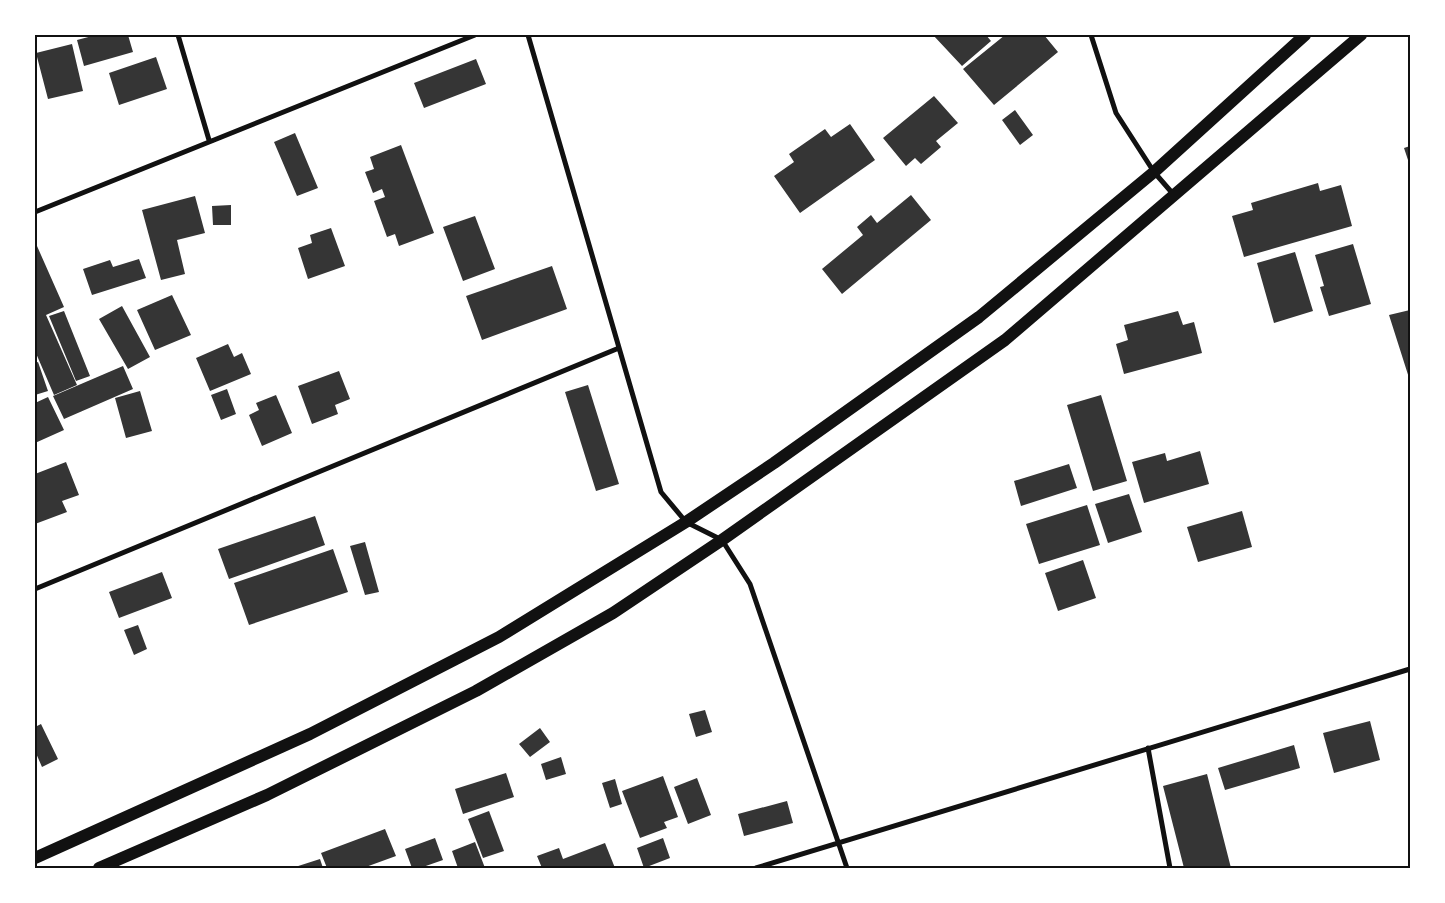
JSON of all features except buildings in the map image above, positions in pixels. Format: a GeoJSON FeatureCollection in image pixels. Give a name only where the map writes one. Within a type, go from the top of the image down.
{"type":"FeatureCollection","features":[{"type":"Feature","properties":{"kind":"main road"},"geometry":{"type":"LineString","coordinates":[[35,858],[310,734],[499,637],[686,522],[782,458],[979,317],[1154,172],[1305,35]]}},
{"type":"Feature","properties":{"kind":"main road"},"geometry":{"type":"LineString","coordinates":[[99,868],[267,794],[476,691],[613,613],[722,540],[1006,340],[1175,197],[1361,35]]}},
{"type":"Feature","properties":{"kind":"street"},"geometry":{"type":"LineString","coordinates":[[178,35],[209,140]]}},
{"type":"Feature","properties":{"kind":"street"},"geometry":{"type":"LineString","coordinates":[[35,212],[209,140],[475,35]]}},
{"type":"Feature","properties":{"kind":"street"},"geometry":{"type":"LineString","coordinates":[[528,35],[660,492],[686,522],[722,540],[750,584],[847,868]]}},
{"type":"Feature","properties":{"kind":"street"},"geometry":{"type":"LineString","coordinates":[[1091,35],[1116,113],[1154,172],[1175,197]]}},
{"type":"Feature","properties":{"kind":"street"},"geometry":{"type":"LineString","coordinates":[[35,589],[619,348]]}},
{"type":"Feature","properties":{"kind":"street"},"geometry":{"type":"LineString","coordinates":[[756,868],[1410,669]]}},
{"type":"Feature","properties":{"kind":"street"},"geometry":{"type":"LineString","coordinates":[[1148,748],[1170,868]]}}]}
